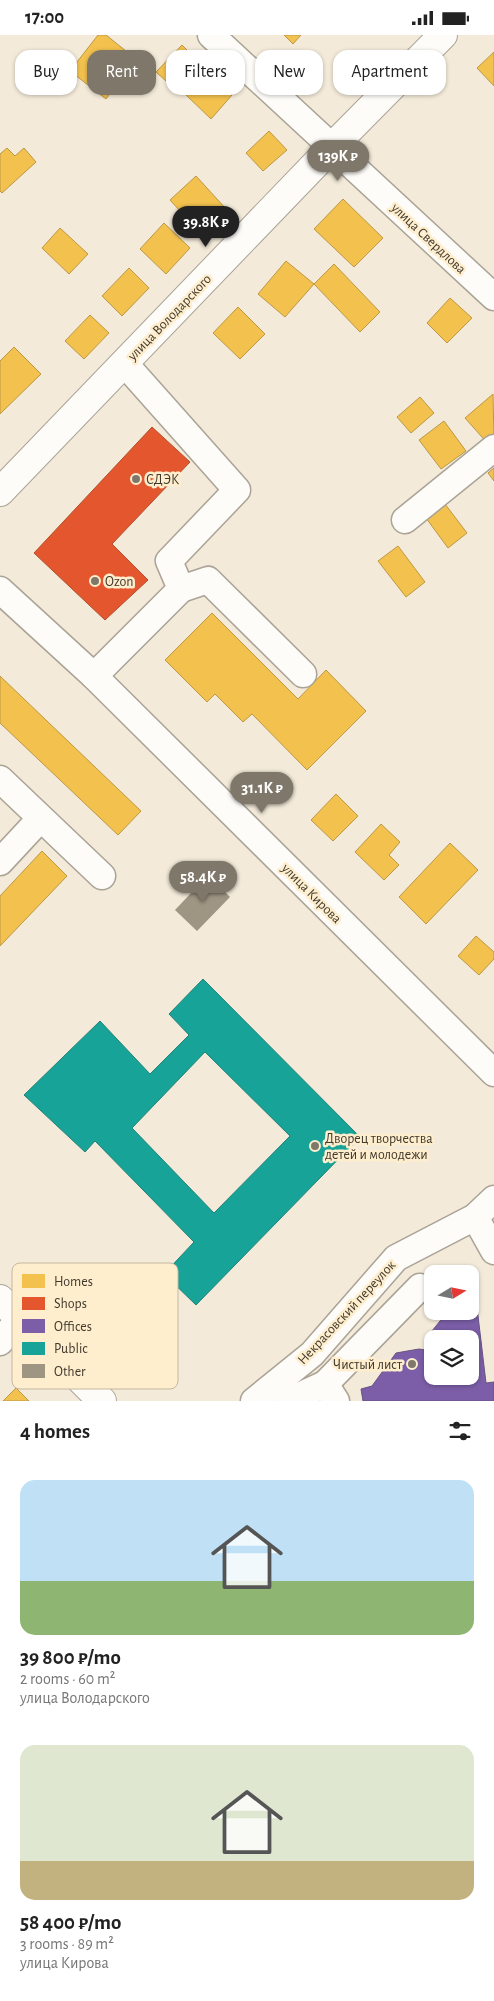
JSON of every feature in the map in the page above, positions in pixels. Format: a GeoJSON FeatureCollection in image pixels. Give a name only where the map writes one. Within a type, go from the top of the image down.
{"type":"FeatureCollection","features":[{"type":"Feature","properties":{"kind":"main road","name":"улица Володарского"},"geometry":{"type":"LineString","coordinates":[[0,492],[332,147],[443,35]]}},
{"type":"Feature","properties":{"kind":"main road"},"geometry":{"type":"LineString","coordinates":[[0,1299],[12,1310]]}},
{"type":"Feature","properties":{"kind":"main road"},"geometry":{"type":"LineString","coordinates":[[90,1389],[102,1401]]}},
{"type":"Feature","properties":{"kind":"street","name":"улица Свердлова"},"geometry":{"type":"LineString","coordinates":[[211,35],[494,297]]}},
{"type":"Feature","properties":{"kind":"street"},"geometry":{"type":"LineString","coordinates":[[125,364],[237,490],[169,561],[181,589]]}},
{"type":"Feature","properties":{"kind":"street"},"geometry":{"type":"LineString","coordinates":[[405,520],[494,448]]}},
{"type":"Feature","properties":{"kind":"street"},"geometry":{"type":"LineString","coordinates":[[94,676],[181,589],[208,581],[303,674]]}},
{"type":"Feature","properties":{"kind":"street","name":"улица Кирова"},"geometry":{"type":"LineString","coordinates":[[0,590],[94,676],[494,1073]]}},
{"type":"Feature","properties":{"kind":"street"},"geometry":{"type":"LineString","coordinates":[[0,779],[40,819],[102,875]]}},
{"type":"Feature","properties":{"kind":"street"},"geometry":{"type":"LineString","coordinates":[[0,861],[40,819]]}},
{"type":"Feature","properties":{"kind":"street","name":"Некрасовский переулок"},"geometry":{"type":"LineString","coordinates":[[254,1401],[312,1353],[396,1258],[475,1217],[494,1199]]}},
{"type":"Feature","properties":{"kind":"street"},"geometry":{"type":"LineString","coordinates":[[475,1217],[494,1251]]}},
{"type":"Feature","properties":{"kind":"street"},"geometry":{"type":"LineString","coordinates":[[288,1401],[330,1393],[420,1287]]}},
{"type":"Feature","properties":{"kind":"street"},"geometry":{"type":"LineString","coordinates":[[0,1342],[12,1328]]}},
{"type":"Feature","properties":{"kind":"building: Homes"},"geometry":{"type":"Polygon","coordinates":[[[98,35],[106,35],[125,50],[87,50],[87,84],[77,76],[77,62],[98,35]]]}},
{"type":"Feature","properties":{"kind":"building: Homes"},"geometry":{"type":"Polygon","coordinates":[[[284,35],[301,35],[293,44],[284,35]]]}},
{"type":"Feature","properties":{"kind":"building: Homes"},"geometry":{"type":"Polygon","coordinates":[[[182,45],[187,50],[177,50],[182,45]]]}},
{"type":"Feature","properties":{"kind":"building: Homes"},"geometry":{"type":"Polygon","coordinates":[[[494,52],[494,86],[477,68],[494,52]]]}},
{"type":"Feature","properties":{"kind":"building: Homes"},"geometry":{"type":"Polygon","coordinates":[[[166,62],[166,81],[156,72],[166,62]]]}},
{"type":"Feature","properties":{"kind":"building: Homes"},"geometry":{"type":"Polygon","coordinates":[[[101,95],[109,95],[106,99],[101,95]]]}},
{"type":"Feature","properties":{"kind":"building: Homes"},"geometry":{"type":"Polygon","coordinates":[[[186,95],[232,95],[211,119],[186,95]]]}},
{"type":"Feature","properties":{"kind":"building: Homes"},"geometry":{"type":"Polygon","coordinates":[[[269,131],[287,150],[263,171],[246,153],[269,131]]]}},
{"type":"Feature","properties":{"kind":"building: Homes"},"geometry":{"type":"Polygon","coordinates":[[[7,148],[15,156],[24,148],[36,162],[2,193],[0,191],[0,154],[7,148]]]}},
{"type":"Feature","properties":{"kind":"building: Homes"},"geometry":{"type":"Polygon","coordinates":[[[196,176],[227,210],[201,234],[170,200],[196,176]]]}},
{"type":"Feature","properties":{"kind":"building: Homes"},"geometry":{"type":"Polygon","coordinates":[[[343,199],[383,238],[354,267],[314,229],[343,199]]]}},
{"type":"Feature","properties":{"kind":"building: Homes"},"geometry":{"type":"Polygon","coordinates":[[[164,223],[190,248],[166,274],[140,249],[164,223]]]}},
{"type":"Feature","properties":{"kind":"building: Homes"},"geometry":{"type":"Polygon","coordinates":[[[60,228],[88,254],[69,274],[42,248],[60,228]]]}},
{"type":"Feature","properties":{"kind":"building: Homes"},"geometry":{"type":"Polygon","coordinates":[[[286,261],[314,284],[285,317],[258,294],[286,261]]]}},
{"type":"Feature","properties":{"kind":"building: Homes"},"geometry":{"type":"Polygon","coordinates":[[[334,264],[380,312],[360,332],[314,284],[334,264]]]}},
{"type":"Feature","properties":{"kind":"building: Homes"},"geometry":{"type":"Polygon","coordinates":[[[129,268],[149,288],[122,316],[102,296],[129,268]]]}},
{"type":"Feature","properties":{"kind":"building: Homes"},"geometry":{"type":"Polygon","coordinates":[[[450,298],[472,318],[447,343],[427,323],[450,298]]]}},
{"type":"Feature","properties":{"kind":"building: Homes"},"geometry":{"type":"Polygon","coordinates":[[[238,307],[265,334],[240,359],[213,333],[238,307]]]}},
{"type":"Feature","properties":{"kind":"building: Homes"},"geometry":{"type":"Polygon","coordinates":[[[90,315],[109,333],[84,359],[65,341],[90,315]]]}},
{"type":"Feature","properties":{"kind":"building: Homes"},"geometry":{"type":"Polygon","coordinates":[[[14,347],[41,374],[0,414],[0,361],[14,347]]]}},
{"type":"Feature","properties":{"kind":"building: Homes"},"geometry":{"type":"Polygon","coordinates":[[[493,394],[494,440],[489,445],[465,418],[493,394]]]}},
{"type":"Feature","properties":{"kind":"building: Homes"},"geometry":{"type":"Polygon","coordinates":[[[420,397],[434,413],[411,433],[397,417],[420,397]]]}},
{"type":"Feature","properties":{"kind":"building: Homes"},"geometry":{"type":"Polygon","coordinates":[[[444,421],[466,451],[441,469],[419,440],[444,421]]]}},
{"type":"Feature","properties":{"kind":"building: Homes"},"geometry":{"type":"Polygon","coordinates":[[[494,468],[494,481],[488,473],[494,468]]]}},
{"type":"Feature","properties":{"kind":"building: Homes"},"geometry":{"type":"Polygon","coordinates":[[[445,504],[467,533],[448,548],[426,518],[445,504]]]}},
{"type":"Feature","properties":{"kind":"building: Homes"},"geometry":{"type":"Polygon","coordinates":[[[398,546],[425,582],[406,597],[378,561],[398,546]]]}},
{"type":"Feature","properties":{"kind":"building: Homes"},"geometry":{"type":"Polygon","coordinates":[[[212,613],[298,699],[326,670],[366,711],[307,770],[252,714],[243,722],[215,694],[207,702],[165,660],[212,613]]]}},
{"type":"Feature","properties":{"kind":"building: Homes"},"geometry":{"type":"Polygon","coordinates":[[[0,676],[141,811],[118,835],[0,723],[0,676]]]}},
{"type":"Feature","properties":{"kind":"building: Homes"},"geometry":{"type":"Polygon","coordinates":[[[336,794],[358,816],[333,841],[311,820],[336,794]]]}},
{"type":"Feature","properties":{"kind":"building: Homes"},"geometry":{"type":"Polygon","coordinates":[[[381,824],[400,842],[389,855],[399,865],[384,880],[355,852],[381,824]]]}},
{"type":"Feature","properties":{"kind":"building: Homes"},"geometry":{"type":"Polygon","coordinates":[[[450,843],[478,870],[426,924],[399,897],[450,843]]]}},
{"type":"Feature","properties":{"kind":"building: Homes"},"geometry":{"type":"Polygon","coordinates":[[[42,851],[67,876],[0,946],[0,896],[42,851]]]}},
{"type":"Feature","properties":{"kind":"building: Homes"},"geometry":{"type":"Polygon","coordinates":[[[476,936],[494,952],[494,959],[479,975],[458,956],[476,936]]]}},
{"type":"Feature","properties":{"kind":"building: Homes"},"geometry":{"type":"Polygon","coordinates":[[[17,1389],[29,1401],[3,1401],[17,1389]]]}},
{"type":"Feature","properties":{"kind":"building: Shops"},"geometry":{"type":"Polygon","coordinates":[[[152,427],[190,462],[112,544],[148,580],[105,620],[34,553],[152,427]]]}},
{"type":"Feature","properties":{"kind":"building: Offices"},"geometry":{"type":"Polygon","coordinates":[[[441,1320],[478,1320],[486,1383],[494,1382],[494,1401],[363,1401],[361,1389],[372,1386],[396,1353],[419,1349],[424,1350],[424,1385],[479,1385],[479,1330],[433,1330],[441,1320]]]}},
{"type":"Feature","properties":{"kind":"building: Public","name":"Дворец творчества детей и молодежи"},"geometry":{"type":"Polygon","coordinates":[[[203,979],[360,1137],[196,1305],[178,1288],[178,1263],[174,1263],[194,1242],[95,1141],[85,1152],[24,1095],[100,1021],[150,1074],[189,1035],[169,1014],[203,979]],[[205,1052],[132,1128],[214,1213],[290,1136],[205,1052]]]}},
{"type":"Feature","properties":{"kind":"building: Other"},"geometry":{"type":"Polygon","coordinates":[[[208,875],[230,897],[197,931],[175,910],[208,875]]]}},
{"type":"Feature","properties":{"kind":"place","name":"СДЭК"},"geometry":{"type":"Point","coordinates":[136,479]}},
{"type":"Feature","properties":{"kind":"place","name":"Ozon"},"geometry":{"type":"Point","coordinates":[95,581]}},
{"type":"Feature","properties":{"kind":"place","name":"Дворец творчества детей и молодежи"},"geometry":{"type":"Point","coordinates":[315,1146]}},
{"type":"Feature","properties":{"kind":"place","name":"Чистый лист"},"geometry":{"type":"Point","coordinates":[412,1364]}}]}
